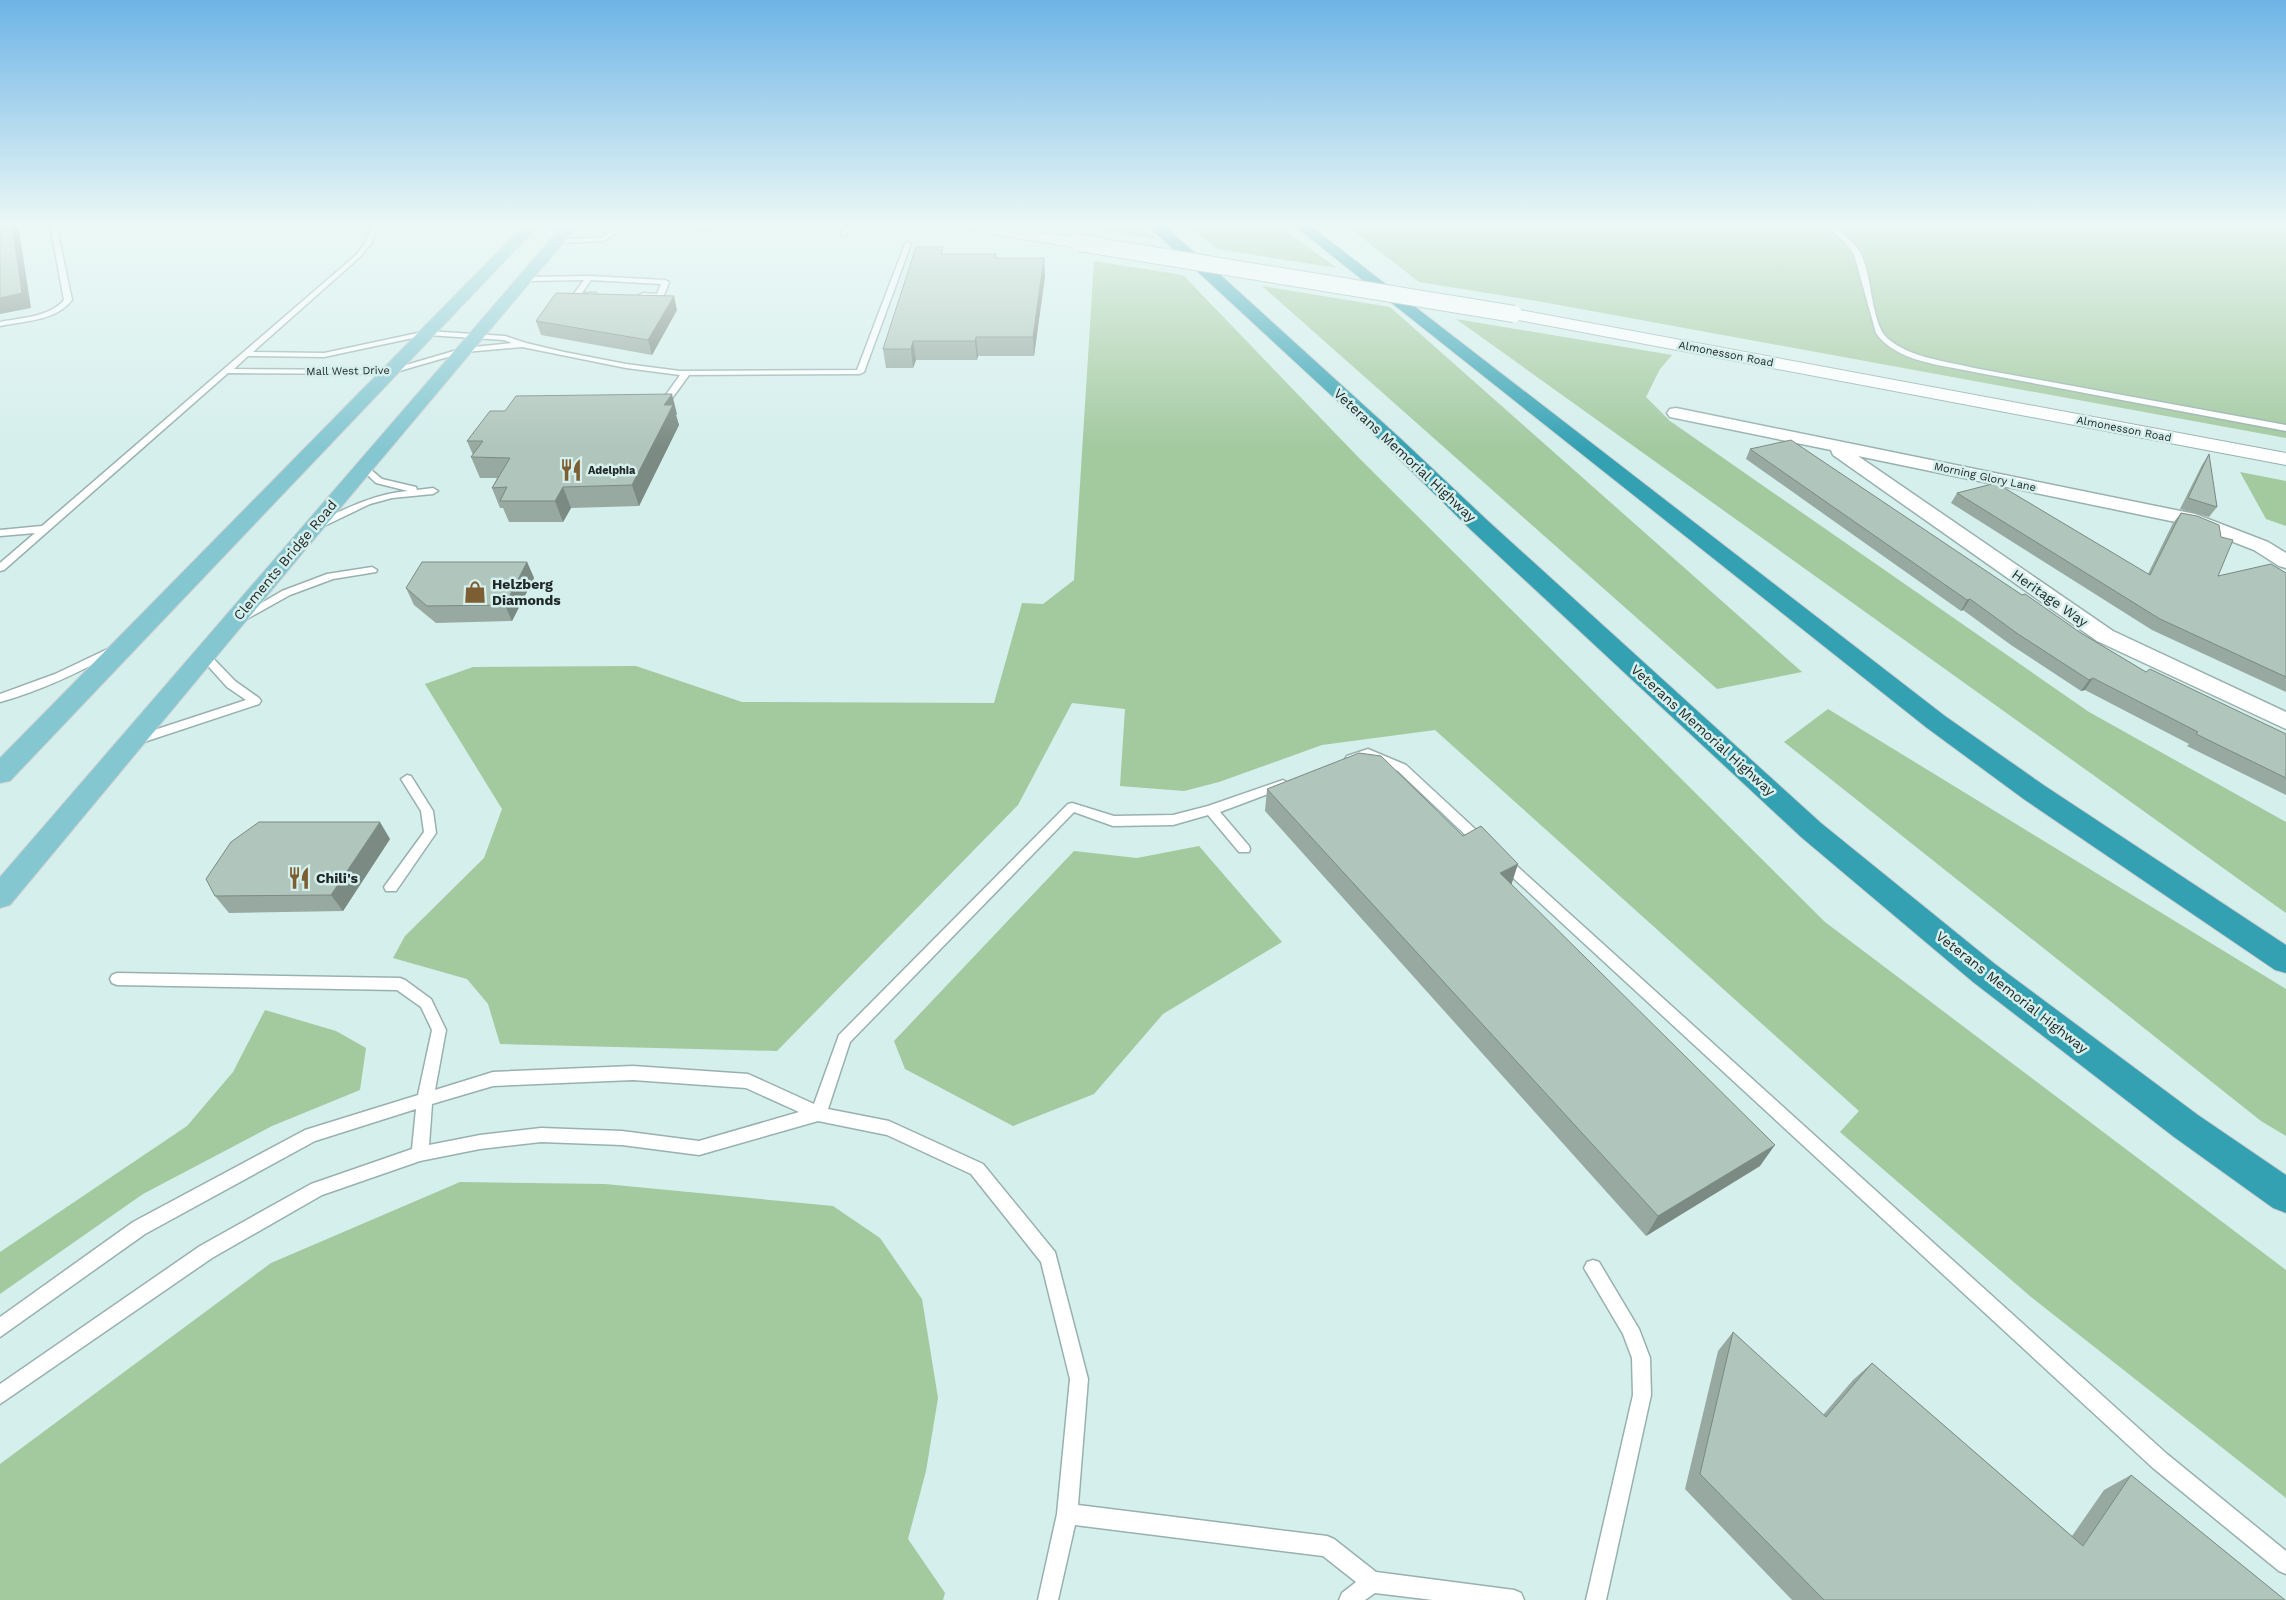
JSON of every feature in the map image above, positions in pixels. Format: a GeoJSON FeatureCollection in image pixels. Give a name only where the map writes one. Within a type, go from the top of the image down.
{"type":"FeatureCollection","features":[{"type":"Feature","properties":{"kind":"highway","name":"Veterans Memorial Highway"},"geometry":{"type":"LineString","coordinates":[[1237,299],[1393,442],[1479,525],[1812,830],[1992,978],[2186,1126],[2286,1196]]}},
{"type":"Feature","properties":{"kind":"highway"},"geometry":{"type":"LineString","coordinates":[[1395,299],[1936,722],[2036,793],[2286,961]]}},
{"type":"Feature","properties":{"kind":"main road"},"geometry":{"type":"LineString","coordinates":[[0,774],[460,299]]}},
{"type":"Feature","properties":{"kind":"main road","name":"Clements Bridge Road"},"geometry":{"type":"LineString","coordinates":[[0,898],[230,624],[508,299]]}},
{"type":"Feature","properties":{"kind":"main road","name":"Almonesson Road"},"geometry":{"type":"LineString","coordinates":[[1424,299],[2286,459]]}},
{"type":"Feature","properties":{"kind":"street","name":"Morning Glory Lane"},"geometry":{"type":"LineString","coordinates":[[1676,413],[2195,520],[2260,546],[2286,562]]}},
{"type":"Feature","properties":{"kind":"street","name":"Heritage Way"},"geometry":{"type":"LineString","coordinates":[[1830,445],[2105,636],[2286,721]]}},
{"type":"Feature","properties":{"kind":"lane"},"geometry":{"type":"LineString","coordinates":[[0,324],[55,311],[65,306],[68,299]]}},
{"type":"Feature","properties":{"kind":"lane"},"geometry":{"type":"LineString","coordinates":[[0,568],[310,299]]}},
{"type":"Feature","properties":{"kind":"lane"},"geometry":{"type":"LineString","coordinates":[[470,343],[505,338],[524,345],[626,366],[687,372],[860,372],[888,299]]}},
{"type":"Feature","properties":{"kind":"lane"},"geometry":{"type":"LineString","coordinates":[[1869,299],[1876,328],[1883,338],[1905,352],[1926,359],[1974,370],[2286,428]]}},
{"type":"Feature","properties":{"kind":"lane","name":"Mall West Drive"},"geometry":{"type":"LineString","coordinates":[[248,354],[324,355],[427,333],[470,343]]}},
{"type":"Feature","properties":{"kind":"lane"},"geometry":{"type":"LineString","coordinates":[[470,343],[524,345]]}},
{"type":"Feature","properties":{"kind":"lane","name":"Mall West Drive"},"geometry":{"type":"LineString","coordinates":[[228,371],[389,372],[470,343]]}},
{"type":"Feature","properties":{"kind":"lane"},"geometry":{"type":"LineString","coordinates":[[662,406],[687,372]]}},
{"type":"Feature","properties":{"kind":"lane"},"geometry":{"type":"LineString","coordinates":[[310,530],[368,502],[390,495],[433,491],[408,488],[380,481],[364,467]]}},
{"type":"Feature","properties":{"kind":"lane"},"geometry":{"type":"LineString","coordinates":[[0,533],[44,529]]}},
{"type":"Feature","properties":{"kind":"lane"},"geometry":{"type":"LineString","coordinates":[[230,624],[286,593],[331,576],[372,570]]}},
{"type":"Feature","properties":{"kind":"lane"},"geometry":{"type":"LineString","coordinates":[[0,698],[33,688],[75,670],[125,643]]}},
{"type":"Feature","properties":{"kind":"lane"},"geometry":{"type":"LineString","coordinates":[[130,743],[205,716],[255,701],[231,684],[204,655]]}},
{"type":"Feature","properties":{"kind":"lane"},"geometry":{"type":"LineString","coordinates":[[1340,763],[1368,753],[1402,768],[2160,1461],[2286,1564]]}},
{"type":"Feature","properties":{"kind":"lane"},"geometry":{"type":"LineString","coordinates":[[391,887],[430,833],[427,811],[407,779]]}},
{"type":"Feature","properties":{"kind":"lane"},"geometry":{"type":"LineString","coordinates":[[818,1114],[844,1039],[1072,807],[1114,821],[1173,820],[1211,810],[1294,780]]}},
{"type":"Feature","properties":{"kind":"lane"},"geometry":{"type":"LineString","coordinates":[[1211,810],[1244,849]]}},
{"type":"Feature","properties":{"kind":"lane"},"geometry":{"type":"LineString","coordinates":[[117,979],[400,984],[426,1003],[439,1030],[425,1100],[420,1154]]}},
{"type":"Feature","properties":{"kind":"lane"},"geometry":{"type":"LineString","coordinates":[[0,1328],[139,1228],[311,1135],[493,1079],[633,1073],[748,1081],[818,1114],[889,1128],[977,1169],[1049,1258],[1079,1379],[1067,1514],[1048,1600]]}},
{"type":"Feature","properties":{"kind":"lane"},"geometry":{"type":"LineString","coordinates":[[0,1395],[206,1252],[317,1189],[420,1154],[480,1142],[541,1134],[622,1138],[699,1148],[818,1114]]}},
{"type":"Feature","properties":{"kind":"lane"},"geometry":{"type":"LineString","coordinates":[[1593,1268],[1630,1329],[1641,1358],[1642,1395],[1596,1600]]}},
{"type":"Feature","properties":{"kind":"lane"},"geometry":{"type":"LineString","coordinates":[[1067,1514],[1327,1546],[1372,1582],[1514,1600]]}},
{"type":"Feature","properties":{"kind":"lane"},"geometry":{"type":"LineString","coordinates":[[1348,1600],[1372,1582]]}},
{"type":"Feature","properties":{"kind":"green space"},"geometry":{"type":"Polygon","coordinates":[[[1092,299],[1206,299],[1360,459],[1825,922],[2286,1270],[2286,1498],[2031,1297],[1840,1132],[1859,1111],[1435,730],[1322,745],[1219,782],[1184,791],[1120,786],[1125,709],[1072,703],[1018,805],[777,1051],[500,1044],[488,1004],[467,979],[393,958],[405,936],[484,858],[502,809],[425,684],[473,667],[636,666],[742,702],[994,703],[1022,603],[1043,604],[1074,580],[1092,299]]]}},
{"type":"Feature","properties":{"kind":"green space"},"geometry":{"type":"Polygon","coordinates":[[[1276,299],[1339,299],[1390,307],[1802,672],[1717,689],[1276,299]]]}},
{"type":"Feature","properties":{"kind":"green space"},"geometry":{"type":"Polygon","coordinates":[[[1523,299],[2286,299],[2286,438],[1523,299]]]}},
{"type":"Feature","properties":{"kind":"green space"},"geometry":{"type":"Polygon","coordinates":[[[1456,319],[1672,355],[1660,369],[1646,397],[1670,421],[2089,712],[2286,822],[2286,913],[1456,319]]]}},
{"type":"Feature","properties":{"kind":"green space"},"geometry":{"type":"Polygon","coordinates":[[[2240,472],[2286,481],[2286,526],[2266,519],[2240,472]]]}},
{"type":"Feature","properties":{"kind":"green space"},"geometry":{"type":"Polygon","coordinates":[[[1828,709],[2286,989],[2286,1136],[2261,1121],[1784,742],[1828,709]]]}},
{"type":"Feature","properties":{"kind":"green space"},"geometry":{"type":"Polygon","coordinates":[[[1199,846],[1282,942],[1163,1014],[1094,1094],[1013,1126],[905,1069],[894,1041],[1074,851],[1137,858],[1199,846]]]}},
{"type":"Feature","properties":{"kind":"green space"},"geometry":{"type":"Polygon","coordinates":[[[265,1010],[336,1031],[366,1048],[360,1090],[272,1126],[143,1194],[0,1294],[0,1252],[187,1126],[233,1072],[265,1010]]]}},
{"type":"Feature","properties":{"kind":"green space"},"geometry":{"type":"Polygon","coordinates":[[[460,1182],[605,1184],[833,1206],[880,1238],[922,1299],[938,1398],[926,1471],[908,1539],[945,1593],[943,1600],[0,1600],[0,1464],[271,1263],[460,1182]]]}},
{"type":"Feature","properties":{"kind":"building"},"geometry":{"type":"Polygon","coordinates":[[[552,299],[672,299],[648,340],[536,321],[552,299]]]}},
{"type":"Feature","properties":{"kind":"building"},"geometry":{"type":"Polygon","coordinates":[[[899,299],[1038,299],[1033,337],[976,337],[975,341],[913,341],[911,349],[883,349],[899,299]]]}},
{"type":"Feature","properties":{"kind":"building","name":"Adelphia"},"geometry":{"type":"Polygon","coordinates":[[[672,394],[664,405],[673,405],[632,485],[563,487],[555,501],[500,501],[507,487],[492,488],[510,458],[471,457],[483,441],[467,441],[490,411],[505,411],[516,396],[672,394]]]}},
{"type":"Feature","properties":{"kind":"building"},"geometry":{"type":"Polygon","coordinates":[[[1791,440],[2022,595],[2025,594],[2081,633],[2146,672],[2150,669],[2286,734],[2286,778],[2196,734],[2198,732],[2093,678],[2089,680],[2018,634],[1970,599],[1967,600],[1750,449],[1791,440]]]}},
{"type":"Feature","properties":{"kind":"building"},"geometry":{"type":"Polygon","coordinates":[[[2209,454],[2217,507],[2188,498],[2209,454]]]}},
{"type":"Feature","properties":{"kind":"building"},"geometry":{"type":"Polygon","coordinates":[[[1996,483],[2150,575],[2181,513],[2197,516],[2219,525],[2221,537],[2233,540],[2218,576],[2271,564],[2286,573],[2286,677],[2160,619],[1957,493],[1996,483]]]}},
{"type":"Feature","properties":{"kind":"building"},"geometry":{"type":"Polygon","coordinates":[[[422,562],[527,562],[505,605],[427,606],[406,588],[422,562]]]}},
{"type":"Feature","properties":{"kind":"building"},"geometry":{"type":"Polygon","coordinates":[[[1359,753],[1381,756],[1463,836],[1481,826],[1518,864],[1500,873],[1775,1145],[1658,1216],[1267,789],[1359,753]]]}},
{"type":"Feature","properties":{"kind":"building","name":"Chili's"},"geometry":{"type":"Polygon","coordinates":[[[259,822],[380,822],[331,895],[215,896],[206,879],[231,842],[259,822]]]}},
{"type":"Feature","properties":{"kind":"building"},"geometry":{"type":"Polygon","coordinates":[[[1733,1332],[1826,1417],[1872,1363],[2083,1546],[2131,1475],[2285,1600],[1824,1600],[1700,1474],[1733,1332]]]}},
{"type":"Feature","properties":{"kind":"place","name":"Adelphia"},"geometry":{"type":"Point","coordinates":[571,470]}},
{"type":"Feature","properties":{"kind":"place","name":"Helzberg Diamonds"},"geometry":{"type":"Point","coordinates":[475,592]}},
{"type":"Feature","properties":{"kind":"place","name":"Chili's"},"geometry":{"type":"Point","coordinates":[299,878]}}]}
